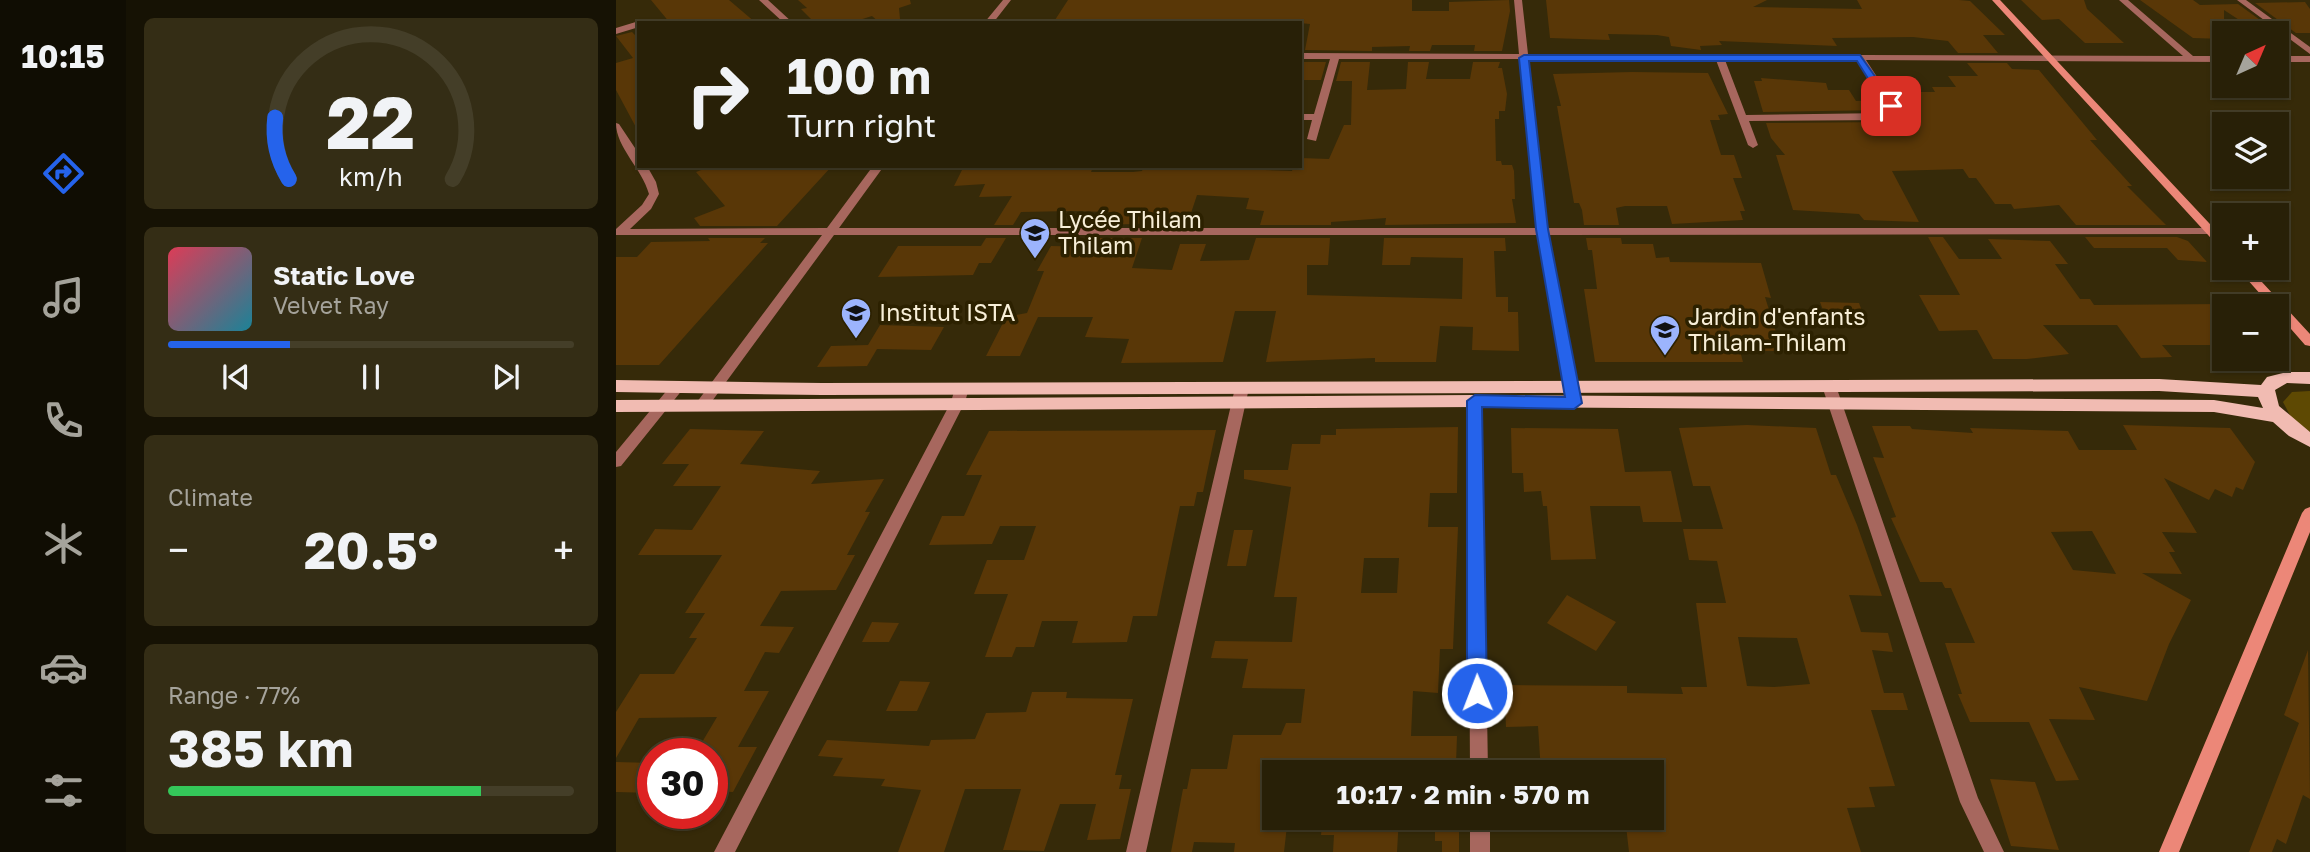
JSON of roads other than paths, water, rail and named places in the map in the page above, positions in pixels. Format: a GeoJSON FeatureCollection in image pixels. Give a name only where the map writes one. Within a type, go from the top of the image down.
{"type":"FeatureCollection","features":[{"type":"Feature","properties":{"kind":"main road"},"geometry":{"type":"LineString","coordinates":[[2274,416],[2266,403],[2264,391],[2269,383],[2280,378],[2310,379]]}},
{"type":"Feature","properties":{"kind":"main road"},"geometry":{"type":"LineString","coordinates":[[616,386],[716,386],[960,395],[1574,394],[1829,386],[2159,385],[2264,391]]}},
{"type":"Feature","properties":{"kind":"main road"},"geometry":{"type":"LineString","coordinates":[[1240,395],[1475,401],[1574,394],[1836,405],[2214,406],[2274,416],[2310,440]]}},
{"type":"Feature","properties":{"kind":"main road"},"geometry":{"type":"LineString","coordinates":[[616,406],[960,395]]}},
{"type":"Feature","properties":{"kind":"street"},"geometry":{"type":"LineString","coordinates":[[763,0],[787,21]]}},
{"type":"Feature","properties":{"kind":"street"},"geometry":{"type":"LineString","coordinates":[[990,21],[1007,0]]}},
{"type":"Feature","properties":{"kind":"street"},"geometry":{"type":"LineString","coordinates":[[1518,0],[1542,229],[1574,394]]}},
{"type":"Feature","properties":{"kind":"street"},"geometry":{"type":"LineString","coordinates":[[1996,0],[2210,231]]}},
{"type":"Feature","properties":{"kind":"street"},"geometry":{"type":"LineString","coordinates":[[2123,0],[2191,59]]}},
{"type":"Feature","properties":{"kind":"street"},"geometry":{"type":"LineString","coordinates":[[2241,0],[2310,51]]}},
{"type":"Feature","properties":{"kind":"street"},"geometry":{"type":"LineString","coordinates":[[616,31],[637,25]]}},
{"type":"Feature","properties":{"kind":"street"},"geometry":{"type":"LineString","coordinates":[[1302,56],[2212,59]]}},
{"type":"Feature","properties":{"kind":"street"},"geometry":{"type":"LineString","coordinates":[[1311,139],[1335,56]]}},
{"type":"Feature","properties":{"kind":"street"},"geometry":{"type":"LineString","coordinates":[[1720,58],[1753,145]]}},
{"type":"Feature","properties":{"kind":"street"},"geometry":{"type":"LineString","coordinates":[[1745,118],[1892,114],[1891,106],[1860,58]]}},
{"type":"Feature","properties":{"kind":"street"},"geometry":{"type":"LineString","coordinates":[[2289,59],[2310,60]]}},
{"type":"Feature","properties":{"kind":"street"},"geometry":{"type":"LineString","coordinates":[[1302,117],[1318,117]]}},
{"type":"Feature","properties":{"kind":"street"},"geometry":{"type":"LineString","coordinates":[[616,126],[637,159]]}},
{"type":"Feature","properties":{"kind":"street"},"geometry":{"type":"LineString","coordinates":[[618,232],[647,207],[654,194],[652,182],[643,168]]}},
{"type":"Feature","properties":{"kind":"street"},"geometry":{"type":"LineString","coordinates":[[702,405],[877,168]]}},
{"type":"Feature","properties":{"kind":"street"},"geometry":{"type":"LineString","coordinates":[[618,232],[1542,229],[2210,231]]}},
{"type":"Feature","properties":{"kind":"street"},"geometry":{"type":"LineString","coordinates":[[2254,280],[2310,342]]}},
{"type":"Feature","properties":{"kind":"street"},"geometry":{"type":"LineString","coordinates":[[616,462],[678,386]]}},
{"type":"Feature","properties":{"kind":"street"},"geometry":{"type":"LineString","coordinates":[[1829,386],[1970,802],[1994,852]]}},
{"type":"Feature","properties":{"kind":"street"},"geometry":{"type":"LineString","coordinates":[[724,852],[960,395]]}},
{"type":"Feature","properties":{"kind":"street"},"geometry":{"type":"LineString","coordinates":[[1136,852],[1240,395]]}},
{"type":"Feature","properties":{"kind":"street"},"geometry":{"type":"LineString","coordinates":[[1475,401],[1479,760]]}},
{"type":"Feature","properties":{"kind":"street"},"geometry":{"type":"LineString","coordinates":[[2169,852],[2310,513]]}},
{"type":"Feature","properties":{"kind":"street"},"geometry":{"type":"LineString","coordinates":[[1480,830],[1480,852]]}},
{"type":"Feature","properties":{"kind":"place","name":"Lycée Thilam Thilam"},"geometry":{"type":"Point","coordinates":[1035,260]}},
{"type":"Feature","properties":{"kind":"place","name":"Institut ISTA"},"geometry":{"type":"Point","coordinates":[856,340]}},
{"type":"Feature","properties":{"kind":"place","name":"Jardin d'enfants Thilam-Thilam"},"geometry":{"type":"Point","coordinates":[1665,357]}}]}
